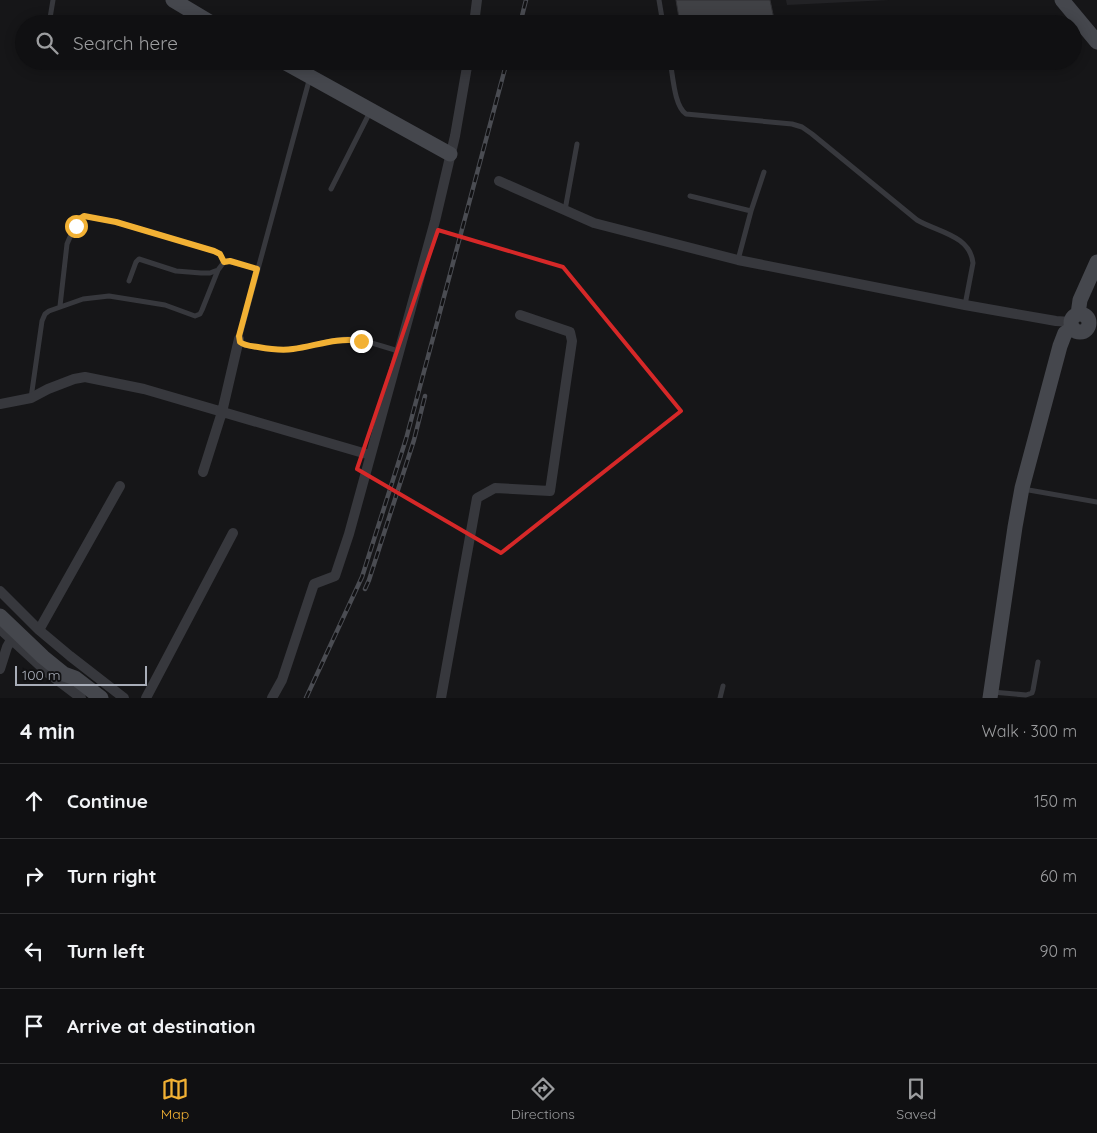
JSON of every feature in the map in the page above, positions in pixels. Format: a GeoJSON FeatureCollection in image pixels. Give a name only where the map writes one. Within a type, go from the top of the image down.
{"type":"FeatureCollection","features":[{"type":"Feature","properties":{"kind":"street"},"geometry":{"type":"LineString","coordinates":[[173,0],[198,15]]}},
{"type":"Feature","properties":{"kind":"street"},"geometry":{"type":"LineString","coordinates":[[475,15],[477,0]]}},
{"type":"Feature","properties":{"kind":"street"},"geometry":{"type":"LineString","coordinates":[[1062,0],[1074,15]]}},
{"type":"Feature","properties":{"kind":"street"},"geometry":{"type":"LineString","coordinates":[[1073,0],[1097,29]]}},
{"type":"Feature","properties":{"kind":"street"},"geometry":{"type":"LineString","coordinates":[[1082,24],[1097,42]]}},
{"type":"Feature","properties":{"kind":"street"},"geometry":{"type":"LineString","coordinates":[[298,70],[450,154]]}},
{"type":"Feature","properties":{"kind":"street"},"geometry":{"type":"LineString","coordinates":[[272,698],[282,680],[314,584],[335,576],[349,534],[435,220],[466,70]]}},
{"type":"Feature","properties":{"kind":"street"},"geometry":{"type":"LineString","coordinates":[[500,181],[594,223],[738,260],[965,305],[1084,326]]}},
{"type":"Feature","properties":{"kind":"street"},"geometry":{"type":"LineString","coordinates":[[1084,326],[1080,300],[1097,262]]}},
{"type":"Feature","properties":{"kind":"street"},"geometry":{"type":"LineString","coordinates":[[441,698],[477,498],[495,488],[550,491],[572,341],[570,332],[520,314]]}},
{"type":"Feature","properties":{"kind":"street"},"geometry":{"type":"LineString","coordinates":[[991,695],[1022,488],[1060,346],[1066,333],[1084,326]]}},
{"type":"Feature","properties":{"kind":"street"},"geometry":{"type":"LineString","coordinates":[[203,472],[222,412],[239,339]]}},
{"type":"Feature","properties":{"kind":"street"},"geometry":{"type":"LineString","coordinates":[[0,404],[31,398],[48,389],[85,377],[144,389],[370,455]]}},
{"type":"Feature","properties":{"kind":"street"},"geometry":{"type":"LineString","coordinates":[[39,630],[120,486]]}},
{"type":"Feature","properties":{"kind":"street"},"geometry":{"type":"LineString","coordinates":[[146,698],[233,533]]}},
{"type":"Feature","properties":{"kind":"street"},"geometry":{"type":"LineString","coordinates":[[0,591],[39,630],[124,698]]}},
{"type":"Feature","properties":{"kind":"street"},"geometry":{"type":"LineString","coordinates":[[0,605],[71,668],[75,678]]}},
{"type":"Feature","properties":{"kind":"street"},"geometry":{"type":"LineString","coordinates":[[0,616],[43,657],[64,674],[75,678],[101,698]]}},
{"type":"Feature","properties":{"kind":"street"},"geometry":{"type":"LineString","coordinates":[[0,629],[48,673],[81,698]]}},
{"type":"Feature","properties":{"kind":"street"},"geometry":{"type":"LineString","coordinates":[[0,669],[11,640]]}},
{"type":"Feature","properties":{"kind":"lane"},"geometry":{"type":"LineString","coordinates":[[50,15],[53,0]]}},
{"type":"Feature","properties":{"kind":"lane"},"geometry":{"type":"LineString","coordinates":[[659,0],[662,15]]}},
{"type":"Feature","properties":{"kind":"lane"},"geometry":{"type":"LineString","coordinates":[[672,70],[678,105],[686,114],[792,124],[802,127],[917,220],[963,243],[968,248],[973,263],[965,305]]}},
{"type":"Feature","properties":{"kind":"lane"},"geometry":{"type":"LineString","coordinates":[[310,77],[239,339],[241,344],[245,346],[273,350],[301,348],[341,339],[351,339],[399,351]]}},
{"type":"Feature","properties":{"kind":"lane"},"geometry":{"type":"LineString","coordinates":[[331,189],[371,110]]}},
{"type":"Feature","properties":{"kind":"lane"},"geometry":{"type":"LineString","coordinates":[[565,210],[576,144]]}},
{"type":"Feature","properties":{"kind":"lane"},"geometry":{"type":"LineString","coordinates":[[738,260],[764,172]]}},
{"type":"Feature","properties":{"kind":"lane"},"geometry":{"type":"LineString","coordinates":[[690,196],[751,211]]}},
{"type":"Feature","properties":{"kind":"lane"},"geometry":{"type":"LineString","coordinates":[[60,306],[67,244],[70,236],[84,216],[116,222],[214,251],[220,254],[224,262]]}},
{"type":"Feature","properties":{"kind":"lane"},"geometry":{"type":"LineString","coordinates":[[129,282],[136,262],[139,259],[176,271],[210,273],[218,270]]}},
{"type":"Feature","properties":{"kind":"lane"},"geometry":{"type":"LineString","coordinates":[[31,398],[43,317],[49,311],[83,299],[109,296],[165,305],[195,316],[200,314],[218,270],[224,262],[230,261],[257,269]]}},
{"type":"Feature","properties":{"kind":"lane"},"geometry":{"type":"LineString","coordinates":[[1022,488],[1097,502]]}},
{"type":"Feature","properties":{"kind":"lane"},"geometry":{"type":"LineString","coordinates":[[991,695],[1026,695],[1032,693],[1038,662]]}},
{"type":"Feature","properties":{"kind":"lane"},"geometry":{"type":"LineString","coordinates":[[720,698],[723,686]]}},
{"type":"Feature","properties":{"kind":"highlighted area"},"geometry":{"type":"Polygon","coordinates":[[[438,230],[563,267],[681,411],[501,553],[357,469],[438,230]]]}},
{"type":"Feature","properties":{"kind":"shaded area"},"geometry":{"type":"Polygon","coordinates":[[[786,0],[889,0],[787,5],[786,0]]]}},
{"type":"Feature","properties":{"kind":"building"},"geometry":{"type":"Polygon","coordinates":[[[676,0],[770,0],[773,15],[678,15],[676,0]]]}},
{"type":"Feature","properties":{"kind":"railway"},"geometry":{"type":"LineString","coordinates":[[522,15],[526,0]]}},
{"type":"Feature","properties":{"kind":"railway"},"geometry":{"type":"LineString","coordinates":[[306,698],[362,577],[406,439],[505,70]]}},
{"type":"Feature","properties":{"kind":"railway"},"geometry":{"type":"LineString","coordinates":[[365,589],[414,440],[425,396]]}},
{"type":"Feature","properties":{"kind":"route"},"geometry":{"type":"LineString","coordinates":[[76,226],[84,216],[116,222],[214,251],[220,254],[224,262],[230,261],[257,269],[239,336],[241,344],[245,346],[284,350],[341,339],[361,341]]}}]}
